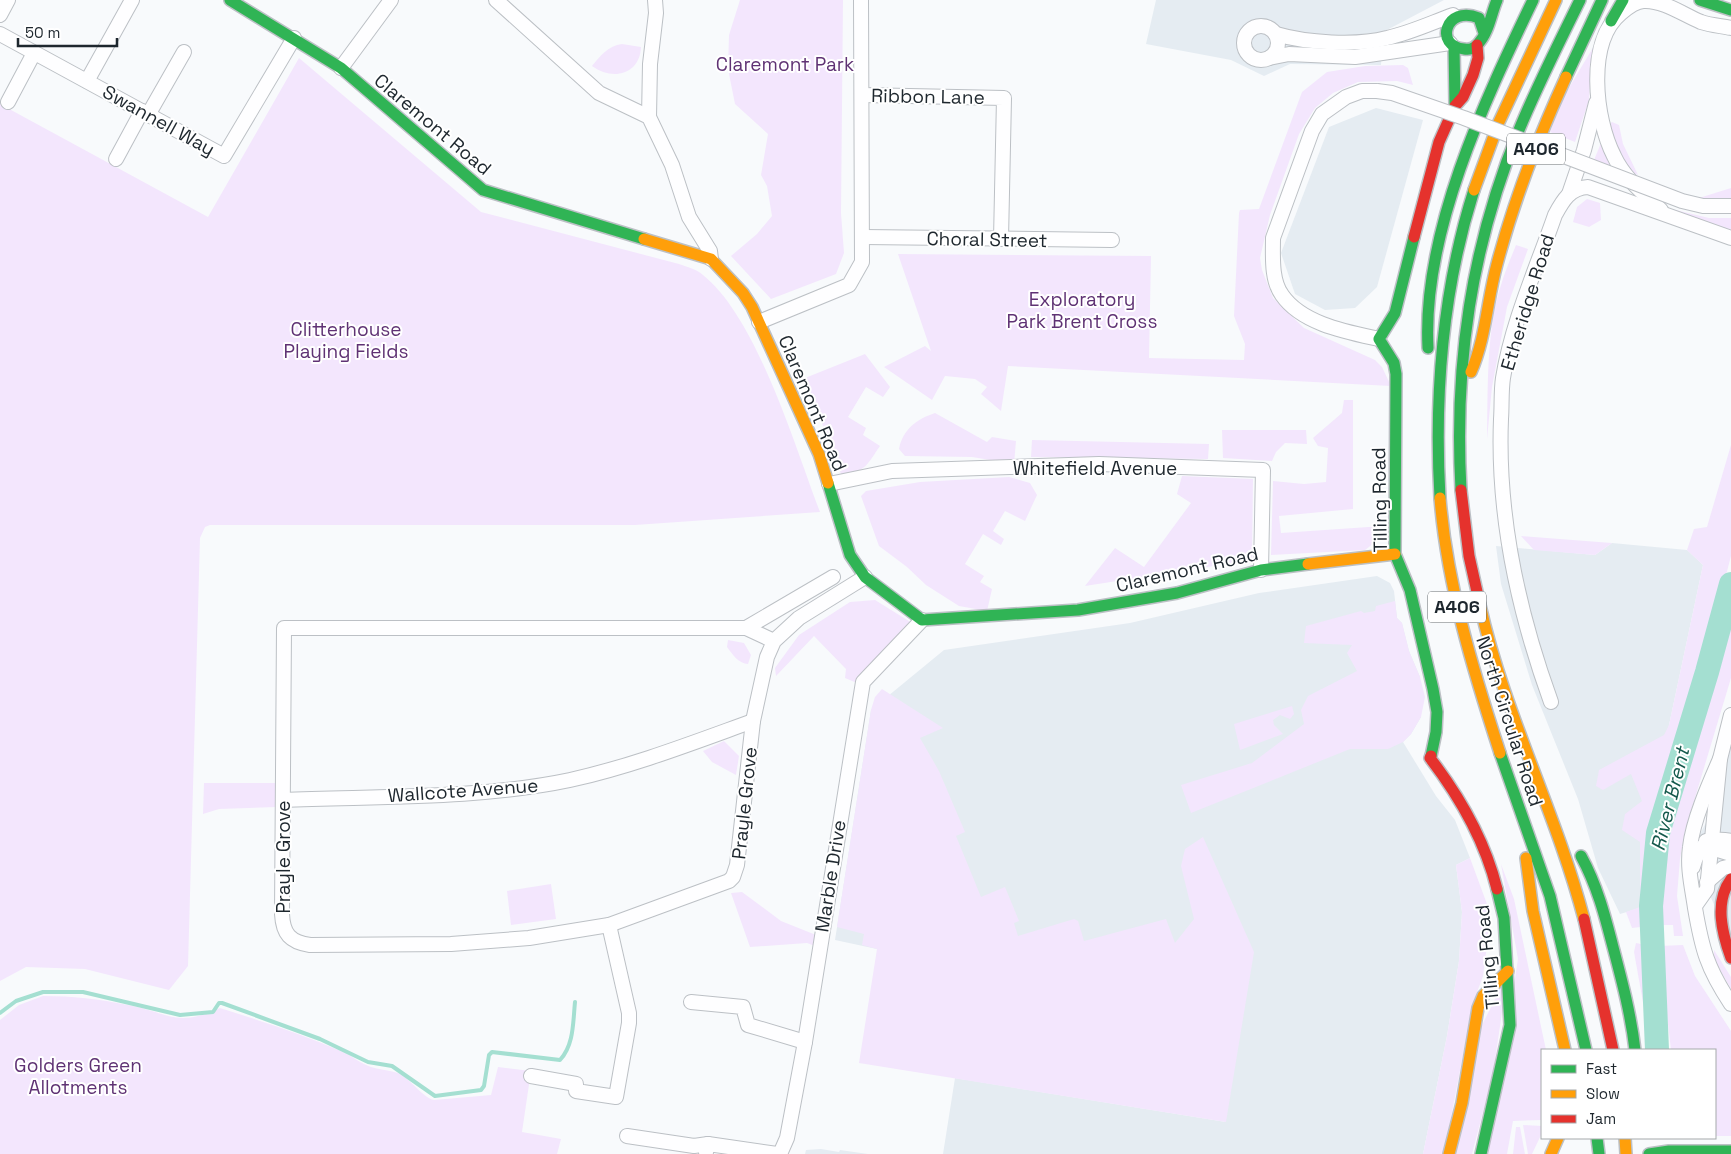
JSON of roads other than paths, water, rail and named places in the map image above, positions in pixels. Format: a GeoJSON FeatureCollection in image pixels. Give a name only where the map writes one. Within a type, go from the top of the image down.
{"type":"FeatureCollection","features":[{"type":"Feature","properties":{"kind":"main road","name":"Claremont Road"},"geometry":{"type":"LineString","coordinates":[[230,0],[341,68],[483,190],[711,259],[743,293],[759,322],[818,454],[850,554],[865,577],[922,620],[1078,610],[1178,593],[1261,570],[1395,554]]}},
{"type":"Feature","properties":{"kind":"main road"},"geometry":{"type":"LineString","coordinates":[[1379,339],[1395,313],[1406,276],[1422,201],[1440,142],[1455,106],[1463,97],[1473,75],[1478,58],[1478,45],[1497,0]]}},
{"type":"Feature","properties":{"kind":"main road","name":"A406"},"geometry":{"type":"LineString","coordinates":[[1437,398],[1430,362],[1426,323],[1428,293],[1447,211],[1482,112],[1533,0]]}},
{"type":"Feature","properties":{"kind":"main road","name":"North Circular Road"},"geometry":{"type":"LineString","coordinates":[[1556,0],[1478,174],[1458,248],[1444,323],[1437,398],[1439,481],[1453,586],[1469,652],[1519,808],[1544,874],[1586,1049]]}},
{"type":"Feature","properties":{"kind":"main road","name":"North Circular Road"},"geometry":{"type":"LineString","coordinates":[[1580,0],[1511,149],[1488,217],[1465,326],[1458,400],[1459,479],[1463,519],[1475,582],[1492,646],[1547,800],[1587,925],[1613,1049]]}},
{"type":"Feature","properties":{"kind":"main road","name":"A406"},"geometry":{"type":"LineString","coordinates":[[1458,400],[1473,368],[1482,337],[1493,280],[1522,184],[1567,73],[1602,0]]}},
{"type":"Feature","properties":{"kind":"main road"},"geometry":{"type":"LineString","coordinates":[[1611,21],[1623,0]]}},
{"type":"Feature","properties":{"kind":"main road"},"geometry":{"type":"LineString","coordinates":[[1700,0],[1731,10]]}},
{"type":"Feature","properties":{"kind":"main road"},"geometry":{"type":"LineString","coordinates":[[1455,106],[1452,44],[1446,31],[1448,22],[1461,11],[1469,12],[1479,18],[1484,33]]}},
{"type":"Feature","properties":{"kind":"main road"},"geometry":{"type":"LineString","coordinates":[[1452,44],[1467,50],[1478,45]]}},
{"type":"Feature","properties":{"kind":"main road","name":"Tilling Road"},"geometry":{"type":"LineString","coordinates":[[1379,339],[1394,363],[1396,374],[1395,554],[1410,590],[1437,712],[1436,732],[1430,758],[1454,789],[1467,812],[1495,881],[1504,918],[1510,1025],[1481,1154]]}},
{"type":"Feature","properties":{"kind":"main road","name":"A406"},"geometry":{"type":"LineString","coordinates":[[1547,800],[1584,861],[1600,901],[1623,986],[1635,1049]]}},
{"type":"Feature","properties":{"kind":"main road","name":"A406"},"geometry":{"type":"LineString","coordinates":[[1519,808],[1533,911],[1566,1049]]}},
{"type":"Feature","properties":{"kind":"main road"},"geometry":{"type":"LineString","coordinates":[[1730,955],[1722,902],[1724,889],[1731,878]]}},
{"type":"Feature","properties":{"kind":"main road"},"geometry":{"type":"LineString","coordinates":[[1704,909],[1716,936],[1730,955]]}},
{"type":"Feature","properties":{"kind":"main road"},"geometry":{"type":"LineString","coordinates":[[1450,1154],[1462,1103],[1478,1008],[1483,996],[1508,971]]}},
{"type":"Feature","properties":{"kind":"main road"},"geometry":{"type":"LineString","coordinates":[[1551,1154],[1558,1139]]}},
{"type":"Feature","properties":{"kind":"main road"},"geometry":{"type":"LineString","coordinates":[[1597,1139],[1598,1154]]}},
{"type":"Feature","properties":{"kind":"main road"},"geometry":{"type":"LineString","coordinates":[[1625,1139],[1626,1154]]}},
{"type":"Feature","properties":{"kind":"main road"},"geometry":{"type":"LineString","coordinates":[[1664,1142],[1681,1153]]}},
{"type":"Feature","properties":{"kind":"main road"},"geometry":{"type":"LineString","coordinates":[[1649,1154],[1666,1150],[1681,1153],[1715,1154],[1731,1151]]}},
{"type":"Feature","properties":{"kind":"street"},"geometry":{"type":"LineString","coordinates":[[0,15],[8,0]]}},
{"type":"Feature","properties":{"kind":"street"},"geometry":{"type":"LineString","coordinates":[[87,81],[132,0]]}},
{"type":"Feature","properties":{"kind":"street"},"geometry":{"type":"LineString","coordinates":[[341,68],[391,0]]}},
{"type":"Feature","properties":{"kind":"street"},"geometry":{"type":"LineString","coordinates":[[496,0],[599,93],[649,117]]}},
{"type":"Feature","properties":{"kind":"street"},"geometry":{"type":"LineString","coordinates":[[655,0],[656,13],[650,64],[649,117],[672,165],[689,217],[710,251],[711,259]]}},
{"type":"Feature","properties":{"kind":"street"},"geometry":{"type":"LineString","coordinates":[[759,322],[849,285],[862,262],[861,0]]}},
{"type":"Feature","properties":{"kind":"street"},"geometry":{"type":"LineString","coordinates":[[1665,214],[1622,171],[1603,130],[1597,100],[1597,78],[1601,51],[1611,21],[1628,7],[1644,1],[1667,6],[1704,23],[1731,28]]}},
{"type":"Feature","properties":{"kind":"street"},"geometry":{"type":"LineString","coordinates":[[1452,44],[1355,57],[1290,54],[1269,58],[1254,58],[1245,48],[1244,40],[1246,35],[1258,27],[1271,29],[1276,34],[1292,39],[1361,42],[1388,38],[1461,11]]}},
{"type":"Feature","properties":{"kind":"street","name":"Swannell Way"},"geometry":{"type":"LineString","coordinates":[[0,34],[224,156],[294,38]]}},
{"type":"Feature","properties":{"kind":"street"},"geometry":{"type":"LineString","coordinates":[[1269,58],[1278,45],[1276,34]]}},
{"type":"Feature","properties":{"kind":"street"},"geometry":{"type":"LineString","coordinates":[[116,159],[184,52]]}},
{"type":"Feature","properties":{"kind":"street"},"geometry":{"type":"LineString","coordinates":[[8,102],[34,53]]}},
{"type":"Feature","properties":{"kind":"street"},"geometry":{"type":"LineString","coordinates":[[1379,339],[1349,332],[1323,323],[1292,305],[1281,294],[1275,278],[1273,238],[1312,131],[1322,114],[1346,97],[1362,91],[1392,94],[1464,118],[1682,202],[1703,206],[1731,206]]}},
{"type":"Feature","properties":{"kind":"street","name":"Ribbon Lane"},"geometry":{"type":"LineString","coordinates":[[862,95],[1004,98],[1001,239]]}},
{"type":"Feature","properties":{"kind":"street","name":"Etheridge Road"},"geometry":{"type":"LineString","coordinates":[[1551,702],[1531,646],[1515,583],[1499,459],[1503,378],[1514,332],[1555,215],[1569,194],[1584,150],[1597,100]]}},
{"type":"Feature","properties":{"kind":"street"},"geometry":{"type":"LineString","coordinates":[[1569,194],[1580,188],[1597,189],[1731,238]]}},
{"type":"Feature","properties":{"kind":"street","name":"Choral Street"},"geometry":{"type":"LineString","coordinates":[[863,233],[1001,239],[1112,240]]}},
{"type":"Feature","properties":{"kind":"street","name":"Whitefield Avenue"},"geometry":{"type":"LineString","coordinates":[[829,484],[892,471],[1099,464],[1263,470],[1261,570]]}},
{"type":"Feature","properties":{"kind":"street"},"geometry":{"type":"LineString","coordinates":[[746,628],[833,577]]}},
{"type":"Feature","properties":{"kind":"street","name":"Prayle Grove"},"geometry":{"type":"LineString","coordinates":[[774,640],[746,628],[284,628],[283,928],[288,938],[299,943],[450,944],[529,938],[609,926],[723,885],[733,877],[737,865],[753,721],[767,656],[774,640],[799,618],[865,577]]}},
{"type":"Feature","properties":{"kind":"street","name":"Marble Drive"},"geometry":{"type":"LineString","coordinates":[[627,1136],[707,1149],[779,1154],[787,1138],[863,682],[922,620]]}},
{"type":"Feature","properties":{"kind":"street"},"geometry":{"type":"LineString","coordinates":[[1704,909],[1689,880],[1690,846],[1697,820],[1720,759],[1731,715]]}},
{"type":"Feature","properties":{"kind":"street","name":"Wallcote Avenue"},"geometry":{"type":"LineString","coordinates":[[283,800],[498,791],[568,780],[629,765],[753,721]]}},
{"type":"Feature","properties":{"kind":"street"},"geometry":{"type":"LineString","coordinates":[[1720,759],[1704,909],[1704,955],[1711,972],[1731,1004]]}},
{"type":"Feature","properties":{"kind":"street"},"geometry":{"type":"LineString","coordinates":[[1715,805],[1722,824],[1731,837]]}},
{"type":"Feature","properties":{"kind":"street"},"geometry":{"type":"LineString","coordinates":[[1697,820],[1710,843],[1731,854]]}},
{"type":"Feature","properties":{"kind":"street"},"geometry":{"type":"LineString","coordinates":[[1689,880],[1698,852],[1718,838],[1731,841]]}},
{"type":"Feature","properties":{"kind":"street"},"geometry":{"type":"LineString","coordinates":[[1707,886],[1723,868],[1731,866]]}},
{"type":"Feature","properties":{"kind":"street"},"geometry":{"type":"LineString","coordinates":[[531,1076],[576,1084],[576,1090],[616,1096],[630,1023],[609,926]]}},
{"type":"Feature","properties":{"kind":"street"},"geometry":{"type":"LineString","coordinates":[[691,1002],[743,1007],[748,1025],[804,1042]]}},
{"type":"Feature","properties":{"kind":"waterway","name":"River Brent"},"geometry":{"type":"LineString","coordinates":[[1657,1049],[1651,906],[1658,833],[1707,672],[1731,584]]}},
{"type":"Feature","properties":{"kind":"waterway"},"geometry":{"type":"LineString","coordinates":[[0,1013],[16,1001],[43,992],[83,992],[180,1015],[213,1012],[219,1003],[222,1003],[320,1039],[368,1062],[392,1066],[435,1096],[481,1090],[484,1086],[489,1055],[492,1052],[560,1060],[565,1054],[570,1040],[575,1002]]}},
{"type":"Feature","properties":{"kind":"park label","name":"Claremont Park"},"geometry":{"type":"Point","coordinates":[785,64]}},
{"type":"Feature","properties":{"kind":"park label","name":"Exploratory Park Brent Cross"},"geometry":{"type":"Point","coordinates":[1082,310]}},
{"type":"Feature","properties":{"kind":"park label","name":"Clitterhouse Playing Fields"},"geometry":{"type":"Point","coordinates":[346,340]}},
{"type":"Feature","properties":{"kind":"park label","name":"Golders Green Allotments"},"geometry":{"type":"Point","coordinates":[78,1076]}}]}
